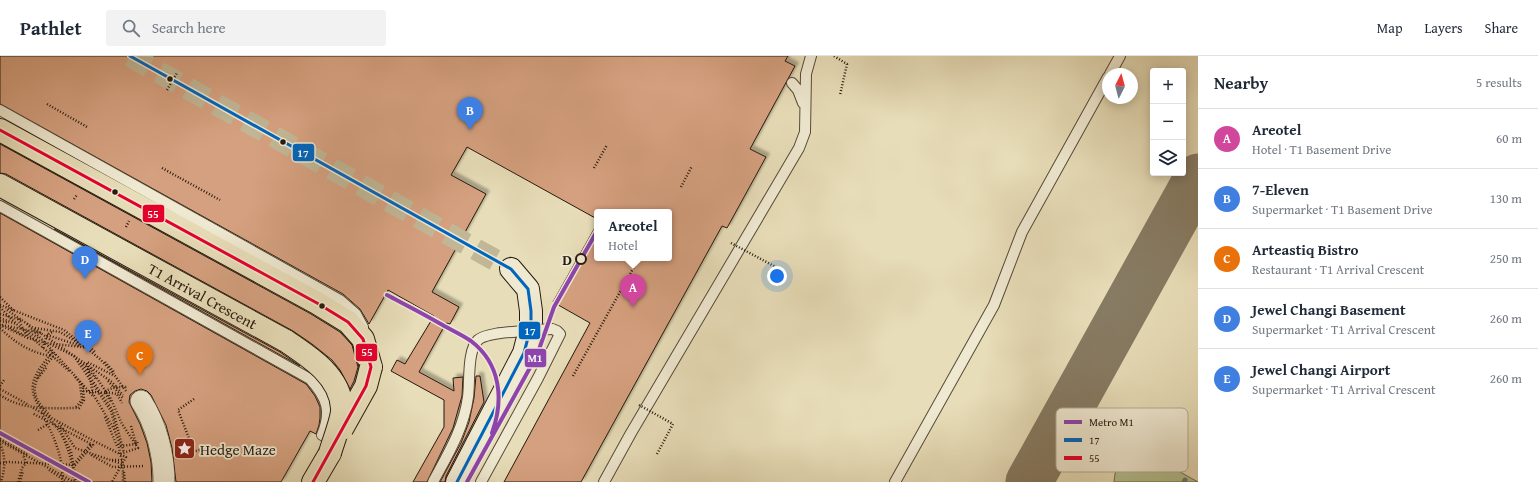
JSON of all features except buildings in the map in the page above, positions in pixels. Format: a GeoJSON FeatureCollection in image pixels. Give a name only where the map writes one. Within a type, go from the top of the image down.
{"type":"FeatureCollection","features":[{"type":"Feature","properties":{"kind":"highway"},"geometry":{"type":"LineString","coordinates":[[0,130],[317,303],[348,322],[363,339],[371,367],[366,386],[313,482]]}},
{"type":"Feature","properties":{"kind":"highway","name":"T1 Arrival Crescent"},"geometry":{"type":"LineString","coordinates":[[0,185],[279,337],[312,358],[328,375],[339,394],[342,409],[330,453]]}},
{"type":"Feature","properties":{"kind":"main road"},"geometry":{"type":"LineString","coordinates":[[457,482],[524,353],[531,326],[532,311],[528,289],[511,269]]}},
{"type":"Feature","properties":{"kind":"street"},"geometry":{"type":"LineString","coordinates":[[131,394],[148,411],[154,429],[164,474]]}},
{"type":"Feature","properties":{"kind":"lane"},"geometry":{"type":"LineString","coordinates":[[604,482],[631,433],[799,148],[805,132],[806,74],[811,56]]}},
{"type":"Feature","properties":{"kind":"lane"},"geometry":{"type":"LineString","coordinates":[[1113,68],[1120,56]]}},
{"type":"Feature","properties":{"kind":"lane"},"geometry":{"type":"LineString","coordinates":[[792,84],[798,90],[802,99],[805,113]]}},
{"type":"Feature","properties":{"kind":"lane"},"geometry":{"type":"LineString","coordinates":[[895,482],[994,305],[1022,232],[1102,88]]}},
{"type":"Feature","properties":{"kind":"lane"},"geometry":{"type":"LineString","coordinates":[[0,110],[340,300],[356,314],[371,346],[375,360],[375,373],[339,443],[322,435],[328,421],[326,405],[320,391],[310,379],[0,206]]}},
{"type":"Feature","properties":{"kind":"lane"},"geometry":{"type":"LineString","coordinates":[[434,482],[463,423],[468,396],[470,363],[478,341],[486,337],[523,331],[552,329],[557,331],[560,334],[538,378],[481,482]]}},
{"type":"Feature","properties":{"kind":"path"},"geometry":{"type":"LineString","coordinates":[[834,56],[847,64],[840,95]]}},
{"type":"Feature","properties":{"kind":"path"},"geometry":{"type":"LineString","coordinates":[[167,90],[177,73]]}},
{"type":"Feature","properties":{"kind":"path"},"geometry":{"type":"LineString","coordinates":[[47,104],[87,127]]}},
{"type":"Feature","properties":{"kind":"path"},"geometry":{"type":"LineString","coordinates":[[594,168],[607,144]]}},
{"type":"Feature","properties":{"kind":"path"},"geometry":{"type":"LineString","coordinates":[[681,187],[692,166]]}},
{"type":"Feature","properties":{"kind":"path"},"geometry":{"type":"LineString","coordinates":[[162,168],[196,187]]}},
{"type":"Feature","properties":{"kind":"path"},"geometry":{"type":"LineString","coordinates":[[180,178],[220,200]]}},
{"type":"Feature","properties":{"kind":"path"},"geometry":{"type":"LineString","coordinates":[[731,243],[785,272]]}},
{"type":"Feature","properties":{"kind":"path"},"geometry":{"type":"LineString","coordinates":[[573,376],[637,261]]}},
{"type":"Feature","properties":{"kind":"path"},"geometry":{"type":"LineString","coordinates":[[0,298],[79,379],[102,410],[120,454],[123,465],[124,482]]}},
{"type":"Feature","properties":{"kind":"path"},"geometry":{"type":"LineString","coordinates":[[0,298],[34,332],[56,354],[104,410],[118,440],[120,454],[122,465],[122,482],[122,464],[121,454],[111,411],[74,356],[41,339],[18,325],[0,318],[0,334]]}},
{"type":"Feature","properties":{"kind":"path"},"geometry":{"type":"LineString","coordinates":[[0,304],[64,330],[100,359],[60,332],[20,327],[19,325],[0,326]]}},
{"type":"Feature","properties":{"kind":"path"},"geometry":{"type":"LineString","coordinates":[[0,304],[76,356],[114,411],[124,454],[124,482]]}},
{"type":"Feature","properties":{"kind":"path"},"geometry":{"type":"LineString","coordinates":[[4,308],[0,307],[20,327],[70,371],[91,393],[103,410],[121,447],[124,482]]}},
{"type":"Feature","properties":{"kind":"path"},"geometry":{"type":"LineString","coordinates":[[14,312],[28,338],[52,353]]}},
{"type":"Feature","properties":{"kind":"path"},"geometry":{"type":"LineString","coordinates":[[0,314],[20,320],[49,340],[115,376],[131,394]]}},
{"type":"Feature","properties":{"kind":"path"},"geometry":{"type":"LineString","coordinates":[[0,326],[34,332],[72,342],[92,351],[113,371],[131,394]]}},
{"type":"Feature","properties":{"kind":"path"},"geometry":{"type":"LineString","coordinates":[[0,326],[28,338],[45,343],[66,353],[83,364],[99,383],[122,424],[137,442],[136,445],[120,454]]}},
{"type":"Feature","properties":{"kind":"path"},"geometry":{"type":"LineString","coordinates":[[0,326],[37,342],[91,348],[111,368],[131,394]]}},
{"type":"Feature","properties":{"kind":"path"},"geometry":{"type":"LineString","coordinates":[[0,326],[22,346],[44,355],[62,358],[82,385],[84,400],[79,408],[43,409],[23,405],[0,396]]}},
{"type":"Feature","properties":{"kind":"path"},"geometry":{"type":"LineString","coordinates":[[43,348],[47,336],[51,332],[60,332]]}},
{"type":"Feature","properties":{"kind":"path"},"geometry":{"type":"LineString","coordinates":[[52,353],[35,375],[32,386],[35,400],[59,431],[68,450],[75,482]]}},
{"type":"Feature","properties":{"kind":"path"},"geometry":{"type":"LineString","coordinates":[[56,354],[44,366],[38,375],[35,386],[37,400],[62,431],[71,451],[75,482]]}},
{"type":"Feature","properties":{"kind":"path"},"geometry":{"type":"LineString","coordinates":[[87,362],[93,394],[114,429],[121,447],[124,482]]}},
{"type":"Feature","properties":{"kind":"path"},"geometry":{"type":"LineString","coordinates":[[87,362],[111,399],[114,408]]}},
{"type":"Feature","properties":{"kind":"path"},"geometry":{"type":"LineString","coordinates":[[47,367],[36,382],[34,398],[60,453],[63,474],[62,482]]}},
{"type":"Feature","properties":{"kind":"path"},"geometry":{"type":"LineString","coordinates":[[0,386],[4,380]]}},
{"type":"Feature","properties":{"kind":"path"},"geometry":{"type":"LineString","coordinates":[[102,392],[116,387],[131,394]]}},
{"type":"Feature","properties":{"kind":"path"},"geometry":{"type":"LineString","coordinates":[[0,389],[94,442],[126,457],[112,482]]}},
{"type":"Feature","properties":{"kind":"path"},"geometry":{"type":"LineString","coordinates":[[82,391],[105,392],[117,394],[122,403],[114,394],[82,391]]}},
{"type":"Feature","properties":{"kind":"path"},"geometry":{"type":"LineString","coordinates":[[194,399],[178,410],[194,452]]}},
{"type":"Feature","properties":{"kind":"path"},"geometry":{"type":"LineString","coordinates":[[639,405],[673,424],[657,454]]}},
{"type":"Feature","properties":{"kind":"path"},"geometry":{"type":"LineString","coordinates":[[0,462],[63,466],[76,465],[93,445],[32,413]]}},
{"type":"Feature","properties":{"kind":"path"},"geometry":{"type":"LineString","coordinates":[[38,430],[57,419],[75,448],[122,464]]}},
{"type":"Feature","properties":{"kind":"path"},"geometry":{"type":"LineString","coordinates":[[121,447],[132,445],[137,444],[132,422],[138,437],[137,444],[121,447]]}},
{"type":"Feature","properties":{"kind":"path"},"geometry":{"type":"LineString","coordinates":[[0,462],[73,465],[90,445],[80,438]]}},
{"type":"Feature","properties":{"kind":"path"},"geometry":{"type":"LineString","coordinates":[[0,441],[75,482]]}},
{"type":"Feature","properties":{"kind":"path"},"geometry":{"type":"LineString","coordinates":[[0,441],[24,453],[71,482]]}},
{"type":"Feature","properties":{"kind":"path"},"geometry":{"type":"LineString","coordinates":[[0,441],[4,462],[1,482]]}},
{"type":"Feature","properties":{"kind":"path"},"geometry":{"type":"LineString","coordinates":[[85,452],[113,467],[164,474]]}},
{"type":"Feature","properties":{"kind":"path"},"geometry":{"type":"LineString","coordinates":[[24,453],[67,482]]}},
{"type":"Feature","properties":{"kind":"path"},"geometry":{"type":"LineString","coordinates":[[24,453],[26,463]]}},
{"type":"Feature","properties":{"kind":"path"},"geometry":{"type":"LineString","coordinates":[[19,482],[24,453]]}},
{"type":"Feature","properties":{"kind":"path"},"geometry":{"type":"LineString","coordinates":[[105,463],[106,460],[123,460]]}},
{"type":"Feature","properties":{"kind":"path"},"geometry":{"type":"LineString","coordinates":[[19,482],[22,468],[26,463],[35,461]]}},
{"type":"Feature","properties":{"kind":"green space"},"geometry":{"type":"Polygon","coordinates":[[[1116,472],[1180,472],[1198,482],[1114,482],[1116,472]]]}},
{"type":"Feature","properties":{"kind":"taxiway"},"geometry":{"type":"LineString","coordinates":[[1070,408],[1198,177]]}},
{"type":"Feature","properties":{"kind":"taxiway"},"geometry":{"type":"LineString","coordinates":[[1029,482],[1056,433]]}},
{"type":"Feature","properties":{"kind":"tunnel"},"geometry":{"type":"LineString","coordinates":[[130,56],[511,269]]}},
{"type":"Feature","properties":{"kind":"metro line","name":"M1"},"geometry":{"type":"LineString","coordinates":[[467,482],[537,355],[554,307],[594,236]]}},
{"type":"Feature","properties":{"kind":"metro line","name":"M1"},"geometry":{"type":"LineString","coordinates":[[387,295],[471,341],[489,360],[494,372],[499,395],[496,421],[492,433]]}},
{"type":"Feature","properties":{"kind":"metro line","name":"M1"},"geometry":{"type":"LineString","coordinates":[[0,433],[89,482]]}},
{"type":"Feature","properties":{"kind":"transit line","name":"17"},"geometry":{"type":"LineString","coordinates":[[130,56],[511,269],[528,289],[531,311],[531,326],[524,353],[457,482]]}},
{"type":"Feature","properties":{"kind":"transit line","name":"55"},"geometry":{"type":"LineString","coordinates":[[0,130],[317,303],[348,322],[363,339],[371,367],[366,386],[313,482]]}},
{"type":"Feature","properties":{"kind":"place","name":"7-Eleven"},"geometry":{"type":"Point","coordinates":[470,130]}},
{"type":"Feature","properties":{"kind":"place","name":"D"},"geometry":{"type":"Point","coordinates":[581,259]}},
{"type":"Feature","properties":{"kind":"place","name":"Jewel Changi Basement"},"geometry":{"type":"Point","coordinates":[85,279]}},
{"type":"Feature","properties":{"kind":"place","name":"Areotel"},"geometry":{"type":"Point","coordinates":[633,307]}},
{"type":"Feature","properties":{"kind":"place","name":"Jewel Changi Airport"},"geometry":{"type":"Point","coordinates":[88,353]}},
{"type":"Feature","properties":{"kind":"place","name":"Arteastiq Bistro"},"geometry":{"type":"Point","coordinates":[140,375]}},
{"type":"Feature","properties":{"kind":"place","name":"Hedge Maze"},"geometry":{"type":"Point","coordinates":[185,449]}}]}
